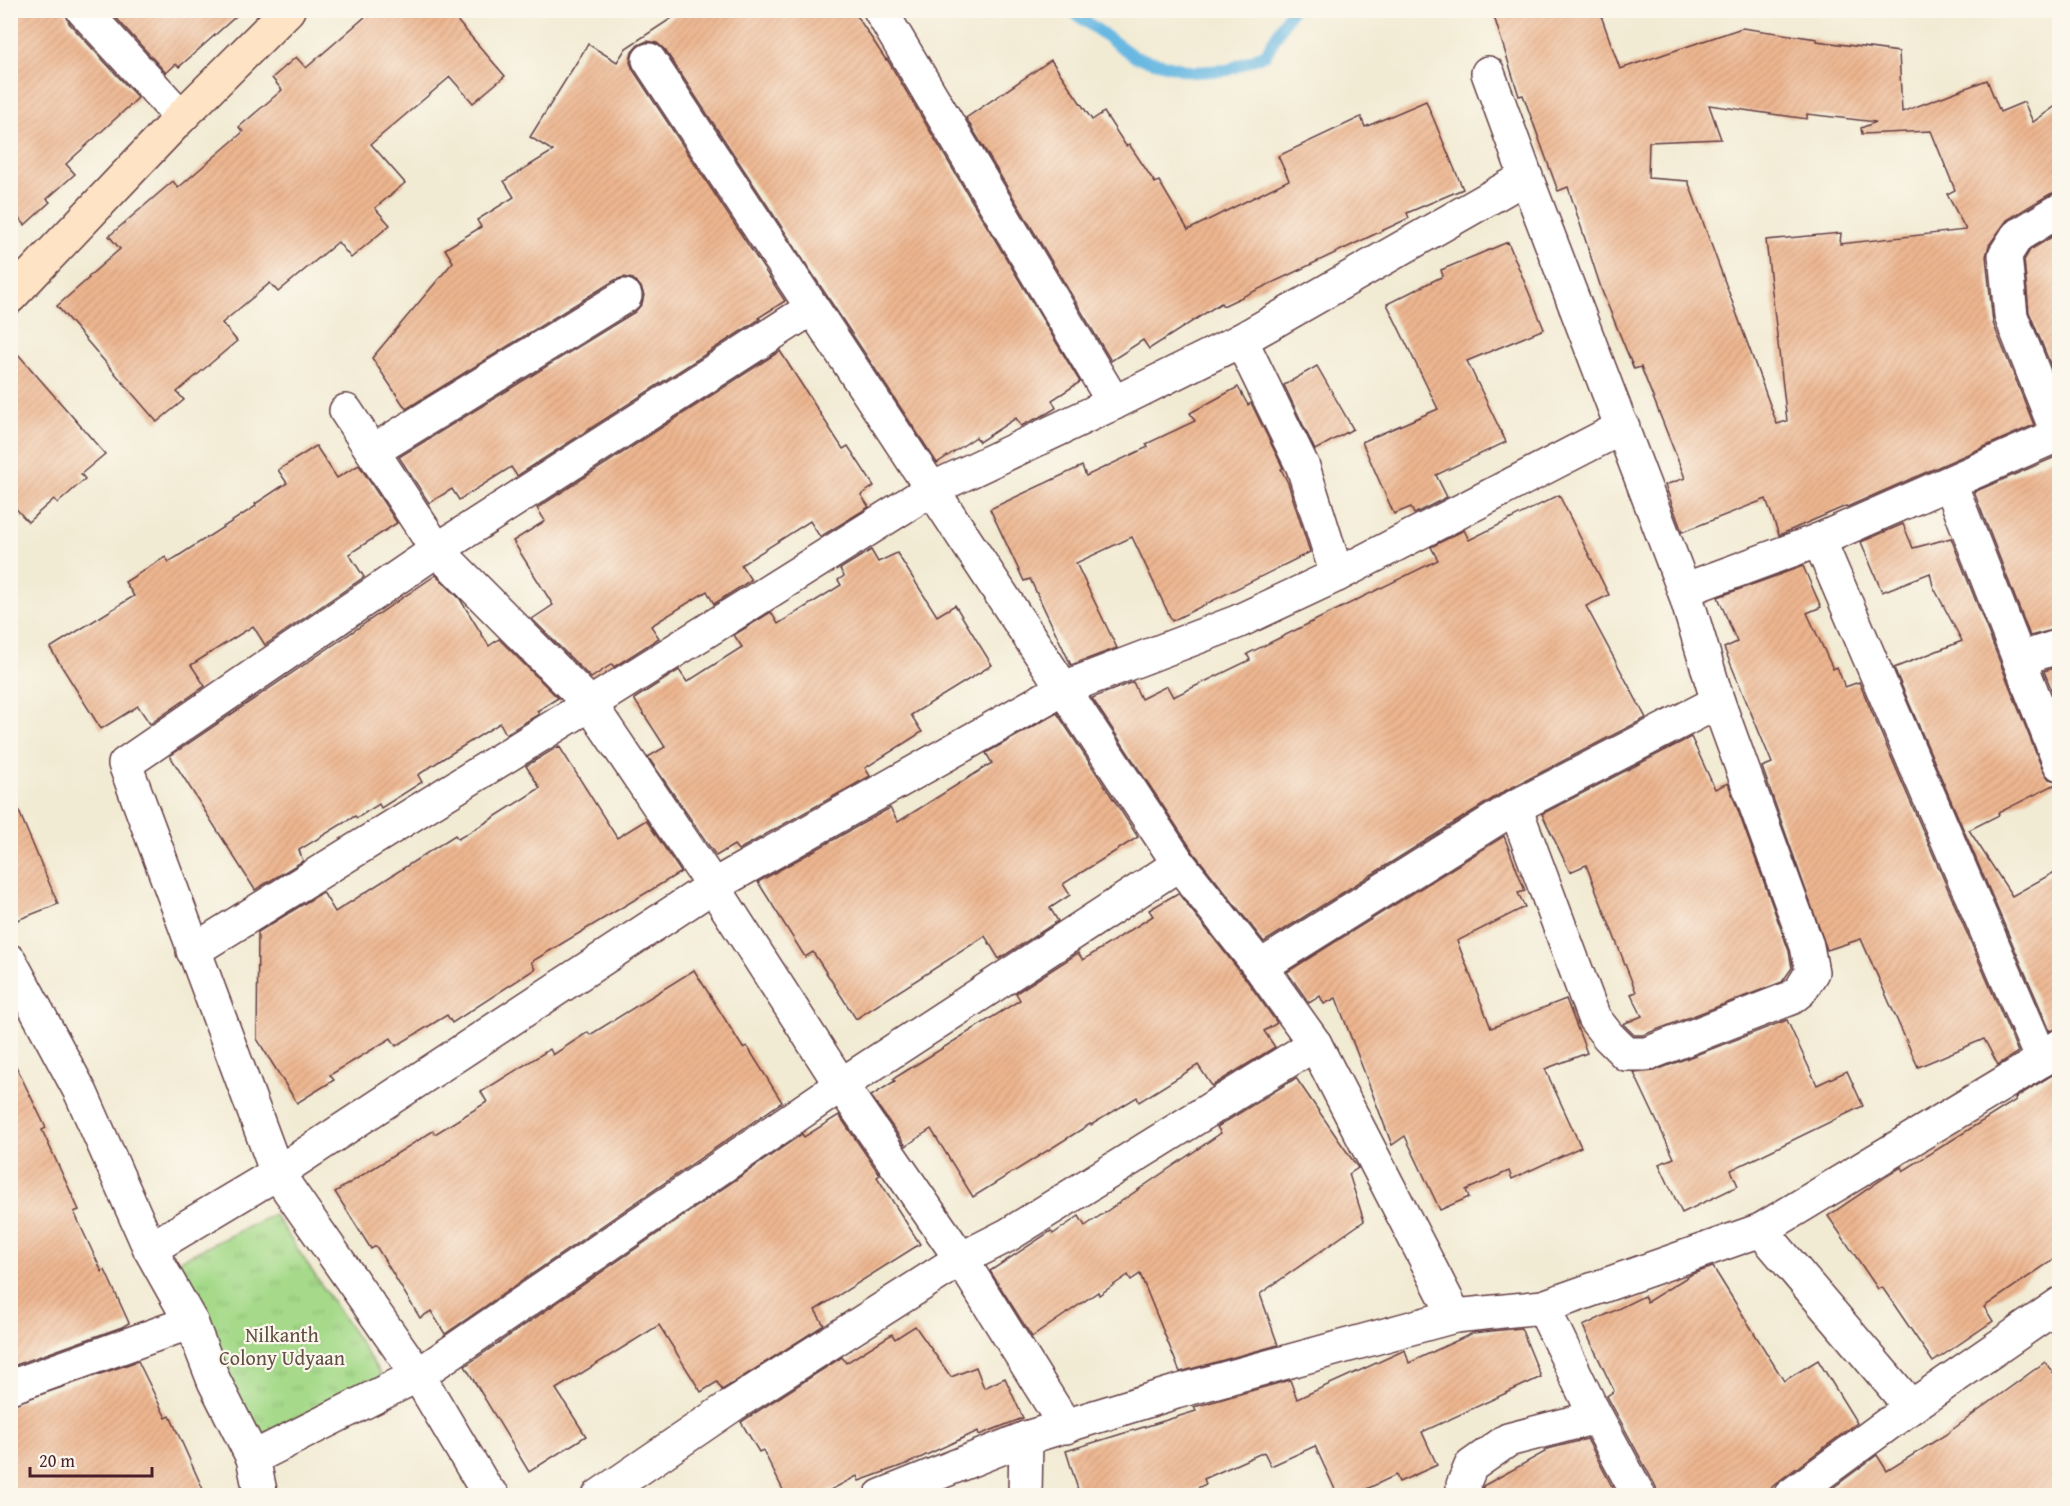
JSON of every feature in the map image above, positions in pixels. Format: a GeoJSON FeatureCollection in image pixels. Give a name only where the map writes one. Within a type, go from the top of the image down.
{"type":"FeatureCollection","features":[{"type":"Feature","properties":{"kind":"street"},"geometry":{"type":"LineString","coordinates":[[83,10],[181,117]]}},
{"type":"Feature","properties":{"kind":"street"},"geometry":{"type":"LineString","coordinates":[[10,297],[181,117],[288,10]]}},
{"type":"Feature","properties":{"kind":"street"},"geometry":{"type":"LineString","coordinates":[[880,10],[1114,403]]}},
{"type":"Feature","properties":{"kind":"street"},"geometry":{"type":"LineString","coordinates":[[649,60],[1179,864],[1260,967],[1315,1044],[1455,1316]]}},
{"type":"Feature","properties":{"kind":"street"},"geometry":{"type":"LineString","coordinates":[[1488,73],[1684,590],[1718,702],[1808,946],[1812,972],[1800,991],[1791,998],[1647,1054],[1626,1054],[1594,1018],[1515,807]]}},
{"type":"Feature","properties":{"kind":"street"},"geometry":{"type":"LineString","coordinates":[[193,951],[932,489],[1241,340],[1526,177]]}},
{"type":"Feature","properties":{"kind":"street"},"geometry":{"type":"LineString","coordinates":[[1684,590],[1819,540],[2059,435],[2011,316],[2005,255],[2016,236],[2060,210]]}},
{"type":"Feature","properties":{"kind":"street"},"geometry":{"type":"LineString","coordinates":[[373,451],[625,296]]}},
{"type":"Feature","properties":{"kind":"street"},"geometry":{"type":"LineString","coordinates":[[493,1496],[487,1491],[418,1375],[277,1173],[125,764],[437,550],[812,308]]}},
{"type":"Feature","properties":{"kind":"street"},"geometry":{"type":"LineString","coordinates":[[1241,340],[1303,467],[1337,575]]}},
{"type":"Feature","properties":{"kind":"street"},"geometry":{"type":"LineString","coordinates":[[346,411],[437,550],[590,704],[713,886],[841,1085],[961,1259],[1066,1427]]}},
{"type":"Feature","properties":{"kind":"street"},"geometry":{"type":"LineString","coordinates":[[150,1249],[277,1173],[713,886],[1064,688],[1237,622],[1337,575],[1623,427]]}},
{"type":"Feature","properties":{"kind":"street"},"geometry":{"type":"LineString","coordinates":[[1950,483],[2060,764]]}},
{"type":"Feature","properties":{"kind":"street"},"geometry":{"type":"LineString","coordinates":[[881,1496],[1026,1438],[1176,1392],[1455,1316],[1544,1307],[1761,1230],[2051,1053],[1819,540]]}},
{"type":"Feature","properties":{"kind":"street"},"geometry":{"type":"LineString","coordinates":[[2020,659],[2060,646]]}},
{"type":"Feature","properties":{"kind":"street"},"geometry":{"type":"LineString","coordinates":[[1260,967],[1515,807],[1718,702]]}},
{"type":"Feature","properties":{"kind":"street"},"geometry":{"type":"LineString","coordinates":[[253,1458],[418,1375],[841,1085],[1179,864]]}},
{"type":"Feature","properties":{"kind":"street"},"geometry":{"type":"LineString","coordinates":[[10,962],[81,1093],[150,1249],[191,1322],[214,1381],[253,1458],[261,1496]]}},
{"type":"Feature","properties":{"kind":"street"},"geometry":{"type":"LineString","coordinates":[[608,1493],[734,1404],[961,1259],[1008,1235],[1315,1044]]}},
{"type":"Feature","properties":{"kind":"street"},"geometry":{"type":"LineString","coordinates":[[1761,1230],[1911,1407]]}},
{"type":"Feature","properties":{"kind":"street"},"geometry":{"type":"LineString","coordinates":[[1790,1496],[1911,1407],[2060,1304]]}},
{"type":"Feature","properties":{"kind":"street"},"geometry":{"type":"LineString","coordinates":[[1544,1307],[1596,1417],[1639,1496]]}},
{"type":"Feature","properties":{"kind":"street"},"geometry":{"type":"LineString","coordinates":[[10,1387],[191,1322]]}},
{"type":"Feature","properties":{"kind":"street"},"geometry":{"type":"LineString","coordinates":[[1466,1496],[1463,1485],[1471,1466],[1508,1440],[1596,1417]]}},
{"type":"Feature","properties":{"kind":"street"},"geometry":{"type":"LineString","coordinates":[[1025,1496],[1026,1438]]}},
{"type":"Feature","properties":{"kind":"green space","name":"Nilkanth Colony Udyaan"},"geometry":{"type":"Polygon","coordinates":[[[274,1214],[382,1376],[251,1441],[172,1264],[274,1214]]]}},
{"type":"Feature","properties":{"kind":"building"},"geometry":{"type":"Polygon","coordinates":[[[10,10],[65,10],[69,23],[138,98],[66,164],[75,174],[47,199],[50,202],[25,225],[10,208],[10,10]]]}},
{"type":"Feature","properties":{"kind":"building"},"geometry":{"type":"Polygon","coordinates":[[[109,10],[243,10],[179,67],[176,64],[166,73],[109,10]]]}},
{"type":"Feature","properties":{"kind":"building"},"geometry":{"type":"Polygon","coordinates":[[[373,10],[448,10],[505,76],[473,103],[450,77],[371,144],[405,183],[375,208],[390,225],[351,258],[338,242],[278,292],[270,283],[222,323],[237,341],[177,392],[184,400],[157,422],[57,306],[120,249],[109,236],[173,181],[178,188],[243,132],[239,127],[282,90],[272,78],[296,57],[306,68],[373,10]]]}},
{"type":"Feature","properties":{"kind":"building"},"geometry":{"type":"Polygon","coordinates":[[[684,10],[853,10],[887,59],[1080,382],[1052,400],[1056,408],[1046,414],[1021,426],[1016,418],[979,442],[976,437],[937,463],[665,50],[657,43],[647,41],[638,45],[632,52],[630,62],[633,70],[785,301],[517,476],[511,467],[459,500],[452,489],[429,503],[399,457],[635,312],[642,304],[644,295],[641,287],[633,279],[624,277],[615,280],[406,409],[372,358],[453,262],[445,249],[481,227],[477,220],[514,197],[504,181],[553,151],[530,137],[588,44],[617,62],[626,48],[684,10]]]}},
{"type":"Feature","properties":{"kind":"building"},"geometry":{"type":"Polygon","coordinates":[[[1492,10],[1599,10],[1620,69],[1742,28],[1899,52],[1902,112],[1987,80],[2000,112],[2024,102],[2033,122],[2060,103],[2060,191],[2050,194],[2007,220],[1989,245],[1986,256],[1993,323],[2034,425],[1779,535],[1766,499],[1682,532],[1665,485],[1685,478],[1641,367],[1634,369],[1602,291],[1568,187],[1558,191],[1523,95],[1519,96],[1492,10]],[[1709,105],[1721,139],[1649,142],[1648,178],[1688,181],[1777,424],[1787,421],[1766,240],[1841,233],[1840,244],[1966,230],[1947,194],[1955,190],[1931,131],[1862,134],[1861,128],[1876,122],[1807,114],[1807,119],[1709,105]]]}},
{"type":"Feature","properties":{"kind":"building"},"geometry":{"type":"Polygon","coordinates":[[[1051,60],[1092,120],[1104,112],[1126,146],[1129,144],[1155,183],[1159,181],[1188,230],[1289,180],[1278,156],[1361,117],[1365,127],[1426,101],[1463,189],[1407,213],[1409,218],[1223,306],[1221,303],[1149,349],[1143,340],[1111,361],[966,118],[1051,60]]]}},
{"type":"Feature","properties":{"kind":"building"},"geometry":{"type":"Polygon","coordinates":[[[2060,232],[2060,388],[2029,312],[2024,260],[2030,250],[2060,232]]]}},
{"type":"Feature","properties":{"kind":"building"},"geometry":{"type":"Polygon","coordinates":[[[1508,242],[1544,329],[1467,361],[1506,442],[1436,475],[1447,497],[1414,514],[1411,507],[1394,514],[1362,442],[1438,409],[1387,304],[1443,276],[1441,270],[1508,242]]]}},
{"type":"Feature","properties":{"kind":"building"},"geometry":{"type":"Polygon","coordinates":[[[10,345],[105,454],[81,474],[85,479],[58,503],[54,499],[28,522],[10,502],[10,345]]]}},
{"type":"Feature","properties":{"kind":"building"},"geometry":{"type":"Polygon","coordinates":[[[780,351],[843,449],[848,446],[874,486],[861,495],[869,507],[820,537],[810,521],[741,565],[751,580],[714,604],[707,591],[651,626],[659,638],[614,667],[612,664],[591,678],[532,619],[553,605],[513,541],[545,521],[537,508],[780,351]]]}},
{"type":"Feature","properties":{"kind":"building"},"geometry":{"type":"Polygon","coordinates":[[[1317,366],[1353,429],[1315,450],[1284,385],[1317,366]]]}},
{"type":"Feature","properties":{"kind":"building"},"geometry":{"type":"Polygon","coordinates":[[[1238,387],[1248,405],[1251,403],[1283,468],[1281,469],[1288,483],[1310,552],[1172,621],[1132,537],[1076,563],[1117,648],[1071,665],[1030,579],[1024,581],[990,509],[1082,466],[1086,476],[1148,447],[1146,444],[1195,421],[1190,413],[1238,387]]]}},
{"type":"Feature","properties":{"kind":"building"},"geometry":{"type":"Polygon","coordinates":[[[316,446],[337,478],[359,465],[397,523],[349,554],[364,577],[265,645],[253,626],[191,665],[205,686],[150,724],[138,706],[101,729],[50,648],[134,596],[125,582],[165,557],[169,562],[256,506],[255,504],[287,483],[278,470],[316,446]]]}},
{"type":"Feature","properties":{"kind":"building"},"geometry":{"type":"Polygon","coordinates":[[[2060,455],[2060,628],[2030,636],[1974,492],[2060,455]]]}},
{"type":"Feature","properties":{"kind":"building"},"geometry":{"type":"Polygon","coordinates":[[[1559,495],[1609,595],[1586,606],[1646,718],[1505,791],[1264,942],[1194,853],[1092,698],[1133,682],[1141,699],[1167,686],[1173,697],[1250,660],[1247,654],[1438,560],[1431,547],[1464,530],[1469,540],[1559,495]]]}},
{"type":"Feature","properties":{"kind":"building"},"geometry":{"type":"Polygon","coordinates":[[[1903,524],[1913,548],[1951,538],[2043,771],[2049,779],[2060,782],[1969,830],[2012,896],[2060,869],[2060,1028],[2050,1031],[1894,668],[1962,641],[1933,586],[1930,573],[1882,592],[1861,542],[1903,524]]]}},
{"type":"Feature","properties":{"kind":"building"},"geometry":{"type":"Polygon","coordinates":[[[871,550],[878,562],[897,553],[937,616],[955,605],[992,665],[911,715],[922,732],[865,768],[870,776],[738,850],[734,845],[716,856],[648,757],[665,747],[634,699],[679,670],[687,682],[742,647],[734,635],[771,612],[778,624],[841,585],[838,580],[844,576],[840,569],[871,550]]]}},
{"type":"Feature","properties":{"kind":"building"},"geometry":{"type":"Polygon","coordinates":[[[1803,566],[1821,607],[1807,613],[1833,669],[1837,667],[1845,687],[1859,682],[2018,1052],[1998,1065],[1984,1039],[1918,1067],[1861,939],[1827,950],[1762,767],[1772,763],[1724,648],[1737,642],[1718,597],[1803,566]]]}},
{"type":"Feature","properties":{"kind":"building"},"geometry":{"type":"Polygon","coordinates":[[[436,575],[460,599],[489,646],[499,639],[558,698],[537,711],[539,714],[506,734],[500,723],[444,758],[418,775],[422,782],[381,808],[379,804],[357,818],[355,816],[299,850],[303,861],[255,890],[170,756],[436,575]]]}},
{"type":"Feature","properties":{"kind":"building"},"geometry":{"type":"Polygon","coordinates":[[[2060,666],[2060,711],[2044,671],[2060,666]]]}},
{"type":"Feature","properties":{"kind":"building"},"geometry":{"type":"Polygon","coordinates":[[[1057,713],[1138,837],[1063,884],[1070,895],[1050,908],[1058,921],[999,959],[985,936],[856,1019],[813,952],[805,957],[758,882],[890,808],[898,822],[992,763],[986,753],[1057,713]]]}},
{"type":"Feature","properties":{"kind":"building"},"geometry":{"type":"Polygon","coordinates":[[[1691,737],[1715,789],[1728,783],[1789,951],[1792,968],[1782,982],[1643,1035],[1634,1035],[1623,1024],[1642,1016],[1631,994],[1636,992],[1586,865],[1570,872],[1542,814],[1691,737]]]}},
{"type":"Feature","properties":{"kind":"building"},"geometry":{"type":"Polygon","coordinates":[[[559,746],[617,838],[646,820],[681,872],[531,962],[535,969],[452,1023],[447,1015],[396,1046],[391,1038],[330,1075],[334,1080],[297,1103],[257,1039],[258,932],[323,892],[335,912],[455,835],[458,839],[485,823],[540,788],[526,766],[559,746]]]}},
{"type":"Feature","properties":{"kind":"building"},"geometry":{"type":"Polygon","coordinates":[[[10,790],[58,904],[10,923],[10,790]]]}},
{"type":"Feature","properties":{"kind":"building"},"geometry":{"type":"Polygon","coordinates":[[[1504,836],[1525,891],[1518,893],[1525,907],[1457,941],[1491,1028],[1566,999],[1587,1053],[1545,1069],[1581,1147],[1512,1179],[1509,1171],[1466,1190],[1469,1197],[1440,1210],[1405,1136],[1392,1145],[1336,998],[1324,1004],[1320,996],[1309,1003],[1287,972],[1504,836]]]}},
{"type":"Feature","properties":{"kind":"building"},"geometry":{"type":"Polygon","coordinates":[[[1178,893],[1245,978],[1277,1023],[1264,1031],[1275,1047],[1212,1086],[1198,1065],[1139,1102],[1137,1097],[1090,1124],[973,1197],[931,1129],[906,1146],[871,1096],[895,1081],[893,1079],[1020,1000],[1016,993],[1078,953],[1083,960],[1153,916],[1149,910],[1178,893]]]}},
{"type":"Feature","properties":{"kind":"building"},"geometry":{"type":"Polygon","coordinates":[[[694,970],[743,1048],[747,1046],[782,1102],[445,1334],[431,1311],[420,1318],[376,1246],[371,1249],[335,1192],[433,1131],[435,1134],[487,1102],[481,1092],[550,1049],[553,1055],[588,1032],[590,1035],[694,970]]]}},
{"type":"Feature","properties":{"kind":"building"},"geometry":{"type":"Polygon","coordinates":[[[1787,1020],[1817,1085],[1847,1071],[1863,1106],[1731,1170],[1738,1186],[1682,1213],[1659,1164],[1674,1158],[1634,1073],[1654,1071],[1787,1020]]]}},
{"type":"Feature","properties":{"kind":"building"},"geometry":{"type":"Polygon","coordinates":[[[10,1054],[46,1128],[42,1130],[79,1210],[74,1212],[102,1272],[105,1270],[129,1323],[10,1367],[10,1054]]]}},
{"type":"Feature","properties":{"kind":"building"},"geometry":{"type":"Polygon","coordinates":[[[2060,1070],[2060,1255],[1984,1307],[1993,1321],[1933,1362],[1882,1287],[1878,1289],[1828,1216],[1901,1167],[1903,1171],[2060,1070]]]}},
{"type":"Feature","properties":{"kind":"building"},"geometry":{"type":"Polygon","coordinates":[[[1296,1078],[1358,1168],[1349,1174],[1364,1221],[1260,1294],[1278,1345],[1180,1372],[1140,1274],[1131,1280],[1128,1275],[1099,1295],[1098,1292],[1032,1337],[990,1271],[1051,1231],[1053,1234],[1079,1216],[1085,1226],[1221,1133],[1217,1127],[1296,1078]]]}},
{"type":"Feature","properties":{"kind":"building"},"geometry":{"type":"Polygon","coordinates":[[[839,1115],[880,1175],[877,1177],[920,1244],[815,1310],[824,1325],[722,1390],[717,1382],[701,1392],[659,1325],[556,1389],[586,1436],[529,1472],[465,1366],[802,1134],[804,1137],[839,1115]]]}},
{"type":"Feature","properties":{"kind":"building"},"geometry":{"type":"Polygon","coordinates":[[[1713,1267],[1784,1381],[1818,1360],[1857,1423],[1762,1496],[1658,1496],[1656,1487],[1607,1396],[1614,1391],[1583,1326],[1644,1296],[1647,1302],[1692,1274],[1713,1267]]]}},
{"type":"Feature","properties":{"kind":"building"},"geometry":{"type":"Polygon","coordinates":[[[915,1326],[951,1377],[976,1367],[984,1388],[1005,1378],[1023,1418],[979,1435],[978,1431],[909,1463],[859,1481],[857,1476],[819,1496],[786,1496],[763,1450],[759,1452],[741,1422],[842,1357],[846,1363],[892,1334],[895,1339],[915,1326]]]}},
{"type":"Feature","properties":{"kind":"building"},"geometry":{"type":"Polygon","coordinates":[[[1521,1328],[1541,1377],[1422,1432],[1437,1465],[1399,1482],[1396,1475],[1352,1496],[1338,1496],[1315,1446],[1271,1466],[1264,1452],[1204,1479],[1206,1484],[1181,1496],[1080,1496],[1066,1451],[1196,1411],[1194,1407],[1290,1380],[1297,1399],[1405,1350],[1409,1363],[1473,1333],[1521,1328]]]}},
{"type":"Feature","properties":{"kind":"building"},"geometry":{"type":"Polygon","coordinates":[[[138,1361],[166,1418],[170,1416],[206,1496],[10,1496],[10,1405],[138,1361]]]}},
{"type":"Feature","properties":{"kind":"building"},"geometry":{"type":"Polygon","coordinates":[[[2045,1362],[2060,1382],[2060,1496],[1822,1496],[1877,1455],[1887,1471],[1945,1435],[2045,1362]]]}},
{"type":"Feature","properties":{"kind":"building"},"geometry":{"type":"Polygon","coordinates":[[[1587,1439],[1617,1496],[1484,1496],[1483,1486],[1545,1452],[1544,1450],[1587,1439]]]}},
{"type":"Feature","properties":{"kind":"waterway"},"geometry":{"type":"LineString","coordinates":[[1070,10],[1135,57],[1193,72],[1228,70],[1266,54],[1291,10]]}},
{"type":"Feature","properties":{"kind":"waterway"},"geometry":{"type":"LineString","coordinates":[[1934,10],[1956,10]]}}]}
